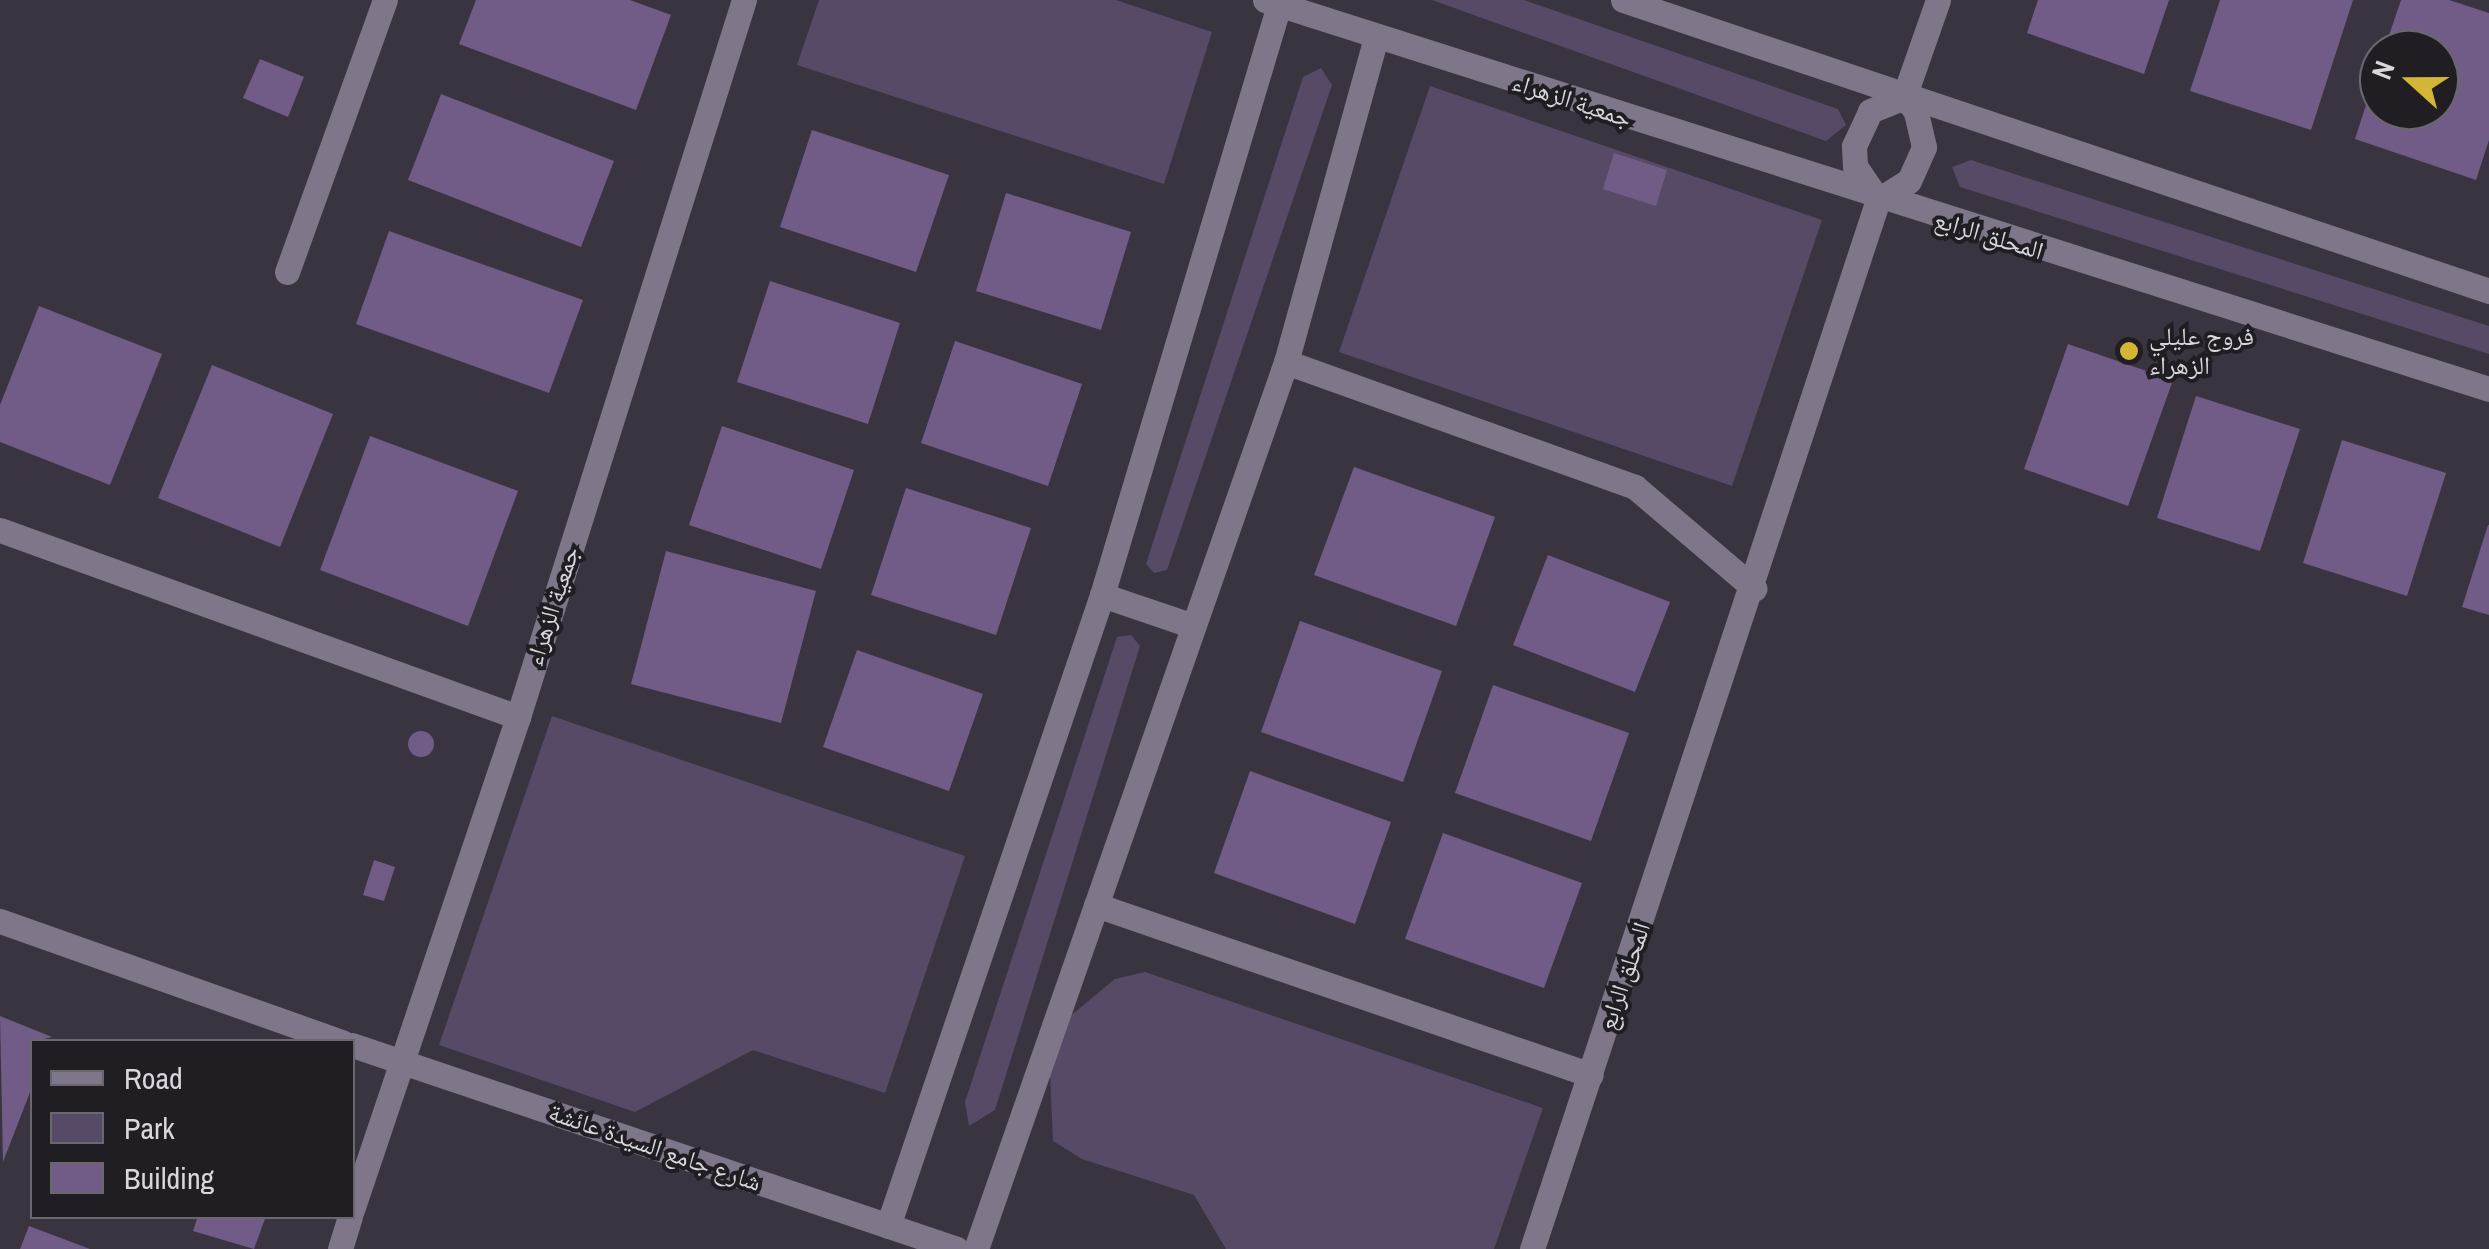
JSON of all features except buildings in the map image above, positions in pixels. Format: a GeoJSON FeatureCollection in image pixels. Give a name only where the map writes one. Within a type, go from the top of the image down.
{"type":"FeatureCollection","features":[{"type":"Feature","properties":{"kind":"street"},"geometry":{"type":"LineString","coordinates":[[287,272],[385,0]]}},
{"type":"Feature","properties":{"kind":"street","name":"جمعية الزهراء"},"geometry":{"type":"LineString","coordinates":[[355,1201],[518,717],[744,0]]}},
{"type":"Feature","properties":{"kind":"street"},"geometry":{"type":"LineString","coordinates":[[1623,0],[2489,291]]}},
{"type":"Feature","properties":{"kind":"street"},"geometry":{"type":"LineString","coordinates":[[1904,97],[1922,128],[1924,147],[1909,181],[1878,200],[1856,166],[1854,146],[1870,111],[1904,97],[1938,0]]}},
{"type":"Feature","properties":{"kind":"street"},"geometry":{"type":"LineString","coordinates":[[888,1226],[1102,595],[1272,2]]}},
{"type":"Feature","properties":{"kind":"street","name":"جمعية الزهراء"},"geometry":{"type":"LineString","coordinates":[[1272,2],[1878,200]]}},
{"type":"Feature","properties":{"kind":"street"},"geometry":{"type":"LineString","coordinates":[[976,1249],[1286,362],[1376,36]]}},
{"type":"Feature","properties":{"kind":"street","name":"المحلق الرابع"},"geometry":{"type":"LineString","coordinates":[[1532,1249],[1755,589],[1878,200],[2489,390]]}},
{"type":"Feature","properties":{"kind":"street"},"geometry":{"type":"LineString","coordinates":[[1286,362],[1635,487],[1755,589]]}},
{"type":"Feature","properties":{"kind":"street"},"geometry":{"type":"LineString","coordinates":[[0,530],[518,717]]}},
{"type":"Feature","properties":{"kind":"street"},"geometry":{"type":"LineString","coordinates":[[1102,595],[1194,626]]}},
{"type":"Feature","properties":{"kind":"street"},"geometry":{"type":"LineString","coordinates":[[1096,905],[1591,1075]]}},
{"type":"Feature","properties":{"kind":"street"},"geometry":{"type":"LineString","coordinates":[[0,922],[333,1039]]}},
{"type":"Feature","properties":{"kind":"street","name":"شارع جامع السيدة عائشة"},"geometry":{"type":"LineString","coordinates":[[355,1046],[957,1249]]}},
{"type":"Feature","properties":{"kind":"street","name":"جمعية الزهراء"},"geometry":{"type":"LineString","coordinates":[[340,1249],[349,1219]]}},
{"type":"Feature","properties":{"kind":"green space"},"geometry":{"type":"Polygon","coordinates":[[[819,0],[1116,0],[1212,32],[1164,184],[797,65],[819,0]]]}},
{"type":"Feature","properties":{"kind":"green space"},"geometry":{"type":"Polygon","coordinates":[[[1432,0],[1524,0],[1838,109],[1846,125],[1826,141],[1432,0]]]}},
{"type":"Feature","properties":{"kind":"green space"},"geometry":{"type":"Polygon","coordinates":[[[1321,68],[1332,85],[1167,570],[1154,573],[1146,564],[1303,77],[1321,68]]]}},
{"type":"Feature","properties":{"kind":"green space"},"geometry":{"type":"Polygon","coordinates":[[[1430,86],[1822,220],[1732,486],[1339,352],[1430,86]]]}},
{"type":"Feature","properties":{"kind":"green space"},"geometry":{"type":"Polygon","coordinates":[[[1971,160],[2489,326],[2489,354],[1960,187],[1952,167],[1971,160]]]}},
{"type":"Feature","properties":{"kind":"green space"},"geometry":{"type":"Polygon","coordinates":[[[1131,635],[1140,646],[995,1110],[969,1126],[965,1102],[1117,637],[1131,635]]]}},
{"type":"Feature","properties":{"kind":"green space"},"geometry":{"type":"Polygon","coordinates":[[[552,716],[965,856],[885,1093],[753,1050],[635,1112],[439,1045],[552,716]]]}},
{"type":"Feature","properties":{"kind":"green space"},"geometry":{"type":"Polygon","coordinates":[[[1145,972],[1543,1108],[1494,1249],[1226,1249],[1194,1195],[1082,1159],[1053,1141],[1050,1074],[1069,1017],[1115,979],[1145,972]]]}},
{"type":"Feature","properties":{"kind":"place","name":"فروج عليلي الزهراء"},"geometry":{"type":"Point","coordinates":[2129,351]}}]}
